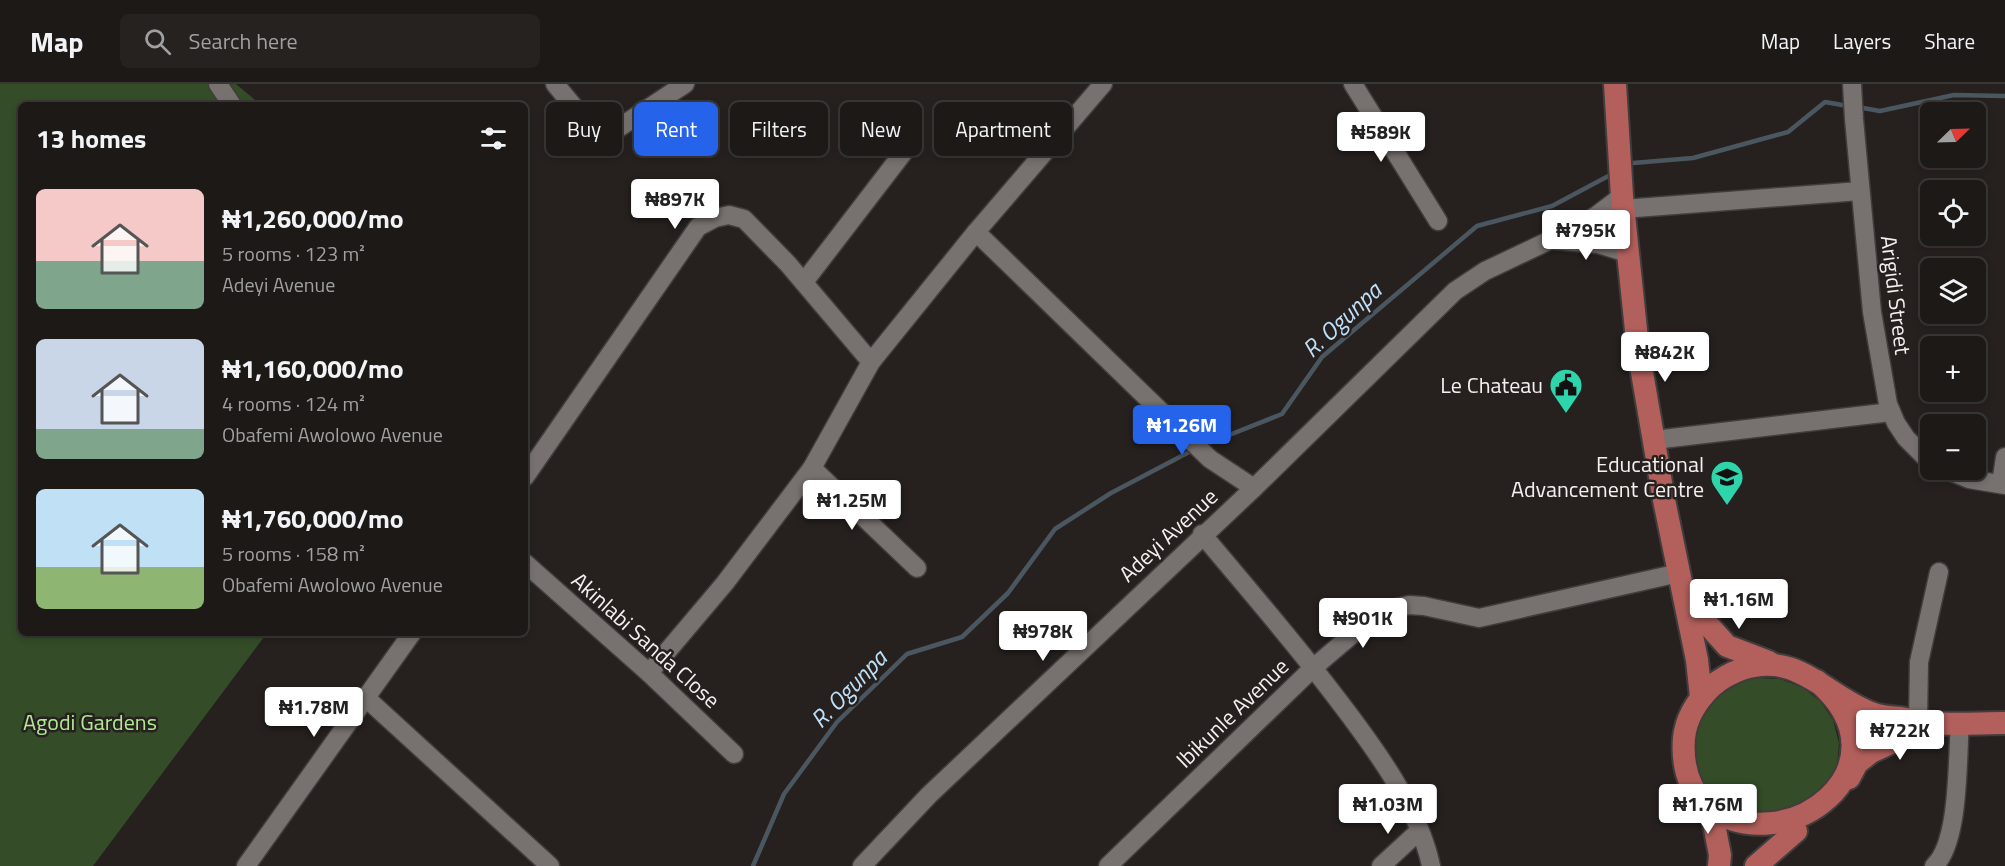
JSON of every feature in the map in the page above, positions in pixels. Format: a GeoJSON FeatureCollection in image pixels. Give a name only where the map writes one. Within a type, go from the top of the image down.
{"type":"FeatureCollection","features":[{"type":"Feature","properties":{"kind":"main road"},"geometry":{"type":"LineString","coordinates":[[1615,84],[1622,202],[1638,349],[1697,660],[1701,697]]}},
{"type":"Feature","properties":{"kind":"main road"},"geometry":{"type":"LineString","coordinates":[[1684,598],[1727,646],[1757,659],[1791,668],[1875,714],[1926,722],[2005,723]]}},
{"type":"Feature","properties":{"kind":"main road"},"geometry":{"type":"LineString","coordinates":[[1791,668],[1772,665],[1752,666],[1732,672],[1715,683],[1701,697],[1690,716],[1684,736],[1684,758],[1688,779],[1698,798],[1712,814],[1725,823],[1752,833],[1783,834],[1797,830],[1819,818],[1836,801],[1857,763],[1871,752],[1926,722]]}},
{"type":"Feature","properties":{"kind":"main road"},"geometry":{"type":"LineString","coordinates":[[1817,681],[1839,704],[1851,733],[1853,748],[1848,779]]}},
{"type":"Feature","properties":{"kind":"main road"},"geometry":{"type":"LineString","coordinates":[[1712,814],[1720,855],[1719,866]]}},
{"type":"Feature","properties":{"kind":"main road"},"geometry":{"type":"LineString","coordinates":[[1756,866],[1797,830]]}},
{"type":"Feature","properties":{"kind":"street"},"geometry":{"type":"LineString","coordinates":[[218,84],[230,102]]}},
{"type":"Feature","properties":{"kind":"street"},"geometry":{"type":"LineString","coordinates":[[555,84],[589,125],[599,131],[614,131],[685,84]]}},
{"type":"Feature","properties":{"kind":"street"},"geometry":{"type":"LineString","coordinates":[[650,673],[725,583],[812,468],[871,362],[976,232],[1103,84]]}},
{"type":"Feature","properties":{"kind":"street"},"geometry":{"type":"LineString","coordinates":[[1353,84],[1438,221]]}},
{"type":"Feature","properties":{"kind":"street","name":"Arigidi Street"},"geometry":{"type":"LineString","coordinates":[[1852,85],[1872,312],[1888,404],[1906,438],[1920,452]]}},
{"type":"Feature","properties":{"kind":"street"},"geometry":{"type":"LineString","coordinates":[[804,282],[901,156]]}},
{"type":"Feature","properties":{"kind":"street"},"geometry":{"type":"LineString","coordinates":[[1622,202],[1860,190]]}},
{"type":"Feature","properties":{"kind":"street","name":"Adeyi Avenue"},"geometry":{"type":"LineString","coordinates":[[862,866],[929,795],[1202,534],[1254,488],[1455,291],[1485,271],[1551,240],[1622,202]]}},
{"type":"Feature","properties":{"kind":"street"},"geometry":{"type":"LineString","coordinates":[[528,473],[698,227],[715,218],[729,215],[744,219],[804,282],[871,362]]}},
{"type":"Feature","properties":{"kind":"street"},"geometry":{"type":"LineString","coordinates":[[976,232],[1210,459],[1254,488]]}},
{"type":"Feature","properties":{"kind":"street"},"geometry":{"type":"LineString","coordinates":[[1551,240],[1598,244],[1627,253]]}},
{"type":"Feature","properties":{"kind":"street"},"geometry":{"type":"LineString","coordinates":[[1654,440],[1891,412]]}},
{"type":"Feature","properties":{"kind":"street"},"geometry":{"type":"LineString","coordinates":[[1975,480],[2003,485],[2005,457]]}},
{"type":"Feature","properties":{"kind":"street"},"geometry":{"type":"LineString","coordinates":[[812,468],[917,568]]}},
{"type":"Feature","properties":{"kind":"street"},"geometry":{"type":"LineString","coordinates":[[1202,534],[1313,668],[1374,747],[1401,792],[1419,831],[1431,866]]}},
{"type":"Feature","properties":{"kind":"street","name":"Akinlabi Sanda Close"},"geometry":{"type":"LineString","coordinates":[[528,566],[650,673],[734,754]]}},
{"type":"Feature","properties":{"kind":"street"},"geometry":{"type":"LineString","coordinates":[[1926,722],[1919,662],[1939,572]]}},
{"type":"Feature","properties":{"kind":"street","name":"Ibikunle Avenue"},"geometry":{"type":"LineString","coordinates":[[1108,866],[1313,668],[1368,621],[1388,610],[1416,605],[1479,618],[1679,573]]}},
{"type":"Feature","properties":{"kind":"street"},"geometry":{"type":"LineString","coordinates":[[246,866],[410,636]]}},
{"type":"Feature","properties":{"kind":"street"},"geometry":{"type":"LineString","coordinates":[[365,697],[550,866]]}},
{"type":"Feature","properties":{"kind":"street"},"geometry":{"type":"LineString","coordinates":[[1937,865],[1947,847],[1953,819],[1960,723]]}},
{"type":"Feature","properties":{"kind":"street"},"geometry":{"type":"LineString","coordinates":[[1381,866],[1419,831]]}},
{"type":"Feature","properties":{"kind":"green space","name":"Agodi Gardens"},"geometry":{"type":"Polygon","coordinates":[[[0,84],[236,84],[257,102],[18,102],[18,636],[265,636],[93,866],[0,866],[0,84]]]}},
{"type":"Feature","properties":{"kind":"green space"},"geometry":{"type":"Polygon","coordinates":[[[1757,678],[1780,679],[1802,687],[1820,701],[1833,720],[1839,743],[1837,768],[1827,790],[1764,823],[1732,812],[1717,803],[1706,789],[1695,756],[1700,722],[1708,707],[1720,694],[1735,684],[1757,678]]]}},
{"type":"Feature","properties":{"kind":"waterway","name":"R. Ogunpa"},"geometry":{"type":"LineString","coordinates":[[1857,107],[1880,111],[1954,95],[2005,96]]}},
{"type":"Feature","properties":{"kind":"waterway","name":"R. Ogunpa"},"geometry":{"type":"LineString","coordinates":[[1626,166],[1633,163],[1693,158],[1788,132],[1825,102],[1848,106]]}},
{"type":"Feature","properties":{"kind":"waterway","name":"R. Ogunpa"},"geometry":{"type":"LineString","coordinates":[[1204,445],[1282,414],[1322,357],[1477,226],[1552,206],[1614,173]]}},
{"type":"Feature","properties":{"kind":"waterway","name":"R. Ogunpa"},"geometry":{"type":"LineString","coordinates":[[753,866],[784,794],[837,722],[907,654],[962,637],[1008,593],[1055,529],[1111,493],[1193,450]]}},
{"type":"Feature","properties":{"kind":"place","name":"Le Chateau"},"geometry":{"type":"Point","coordinates":[1566,414]}},
{"type":"Feature","properties":{"kind":"place","name":"Educational Advancement Centre"},"geometry":{"type":"Point","coordinates":[1727,506]}}]}
